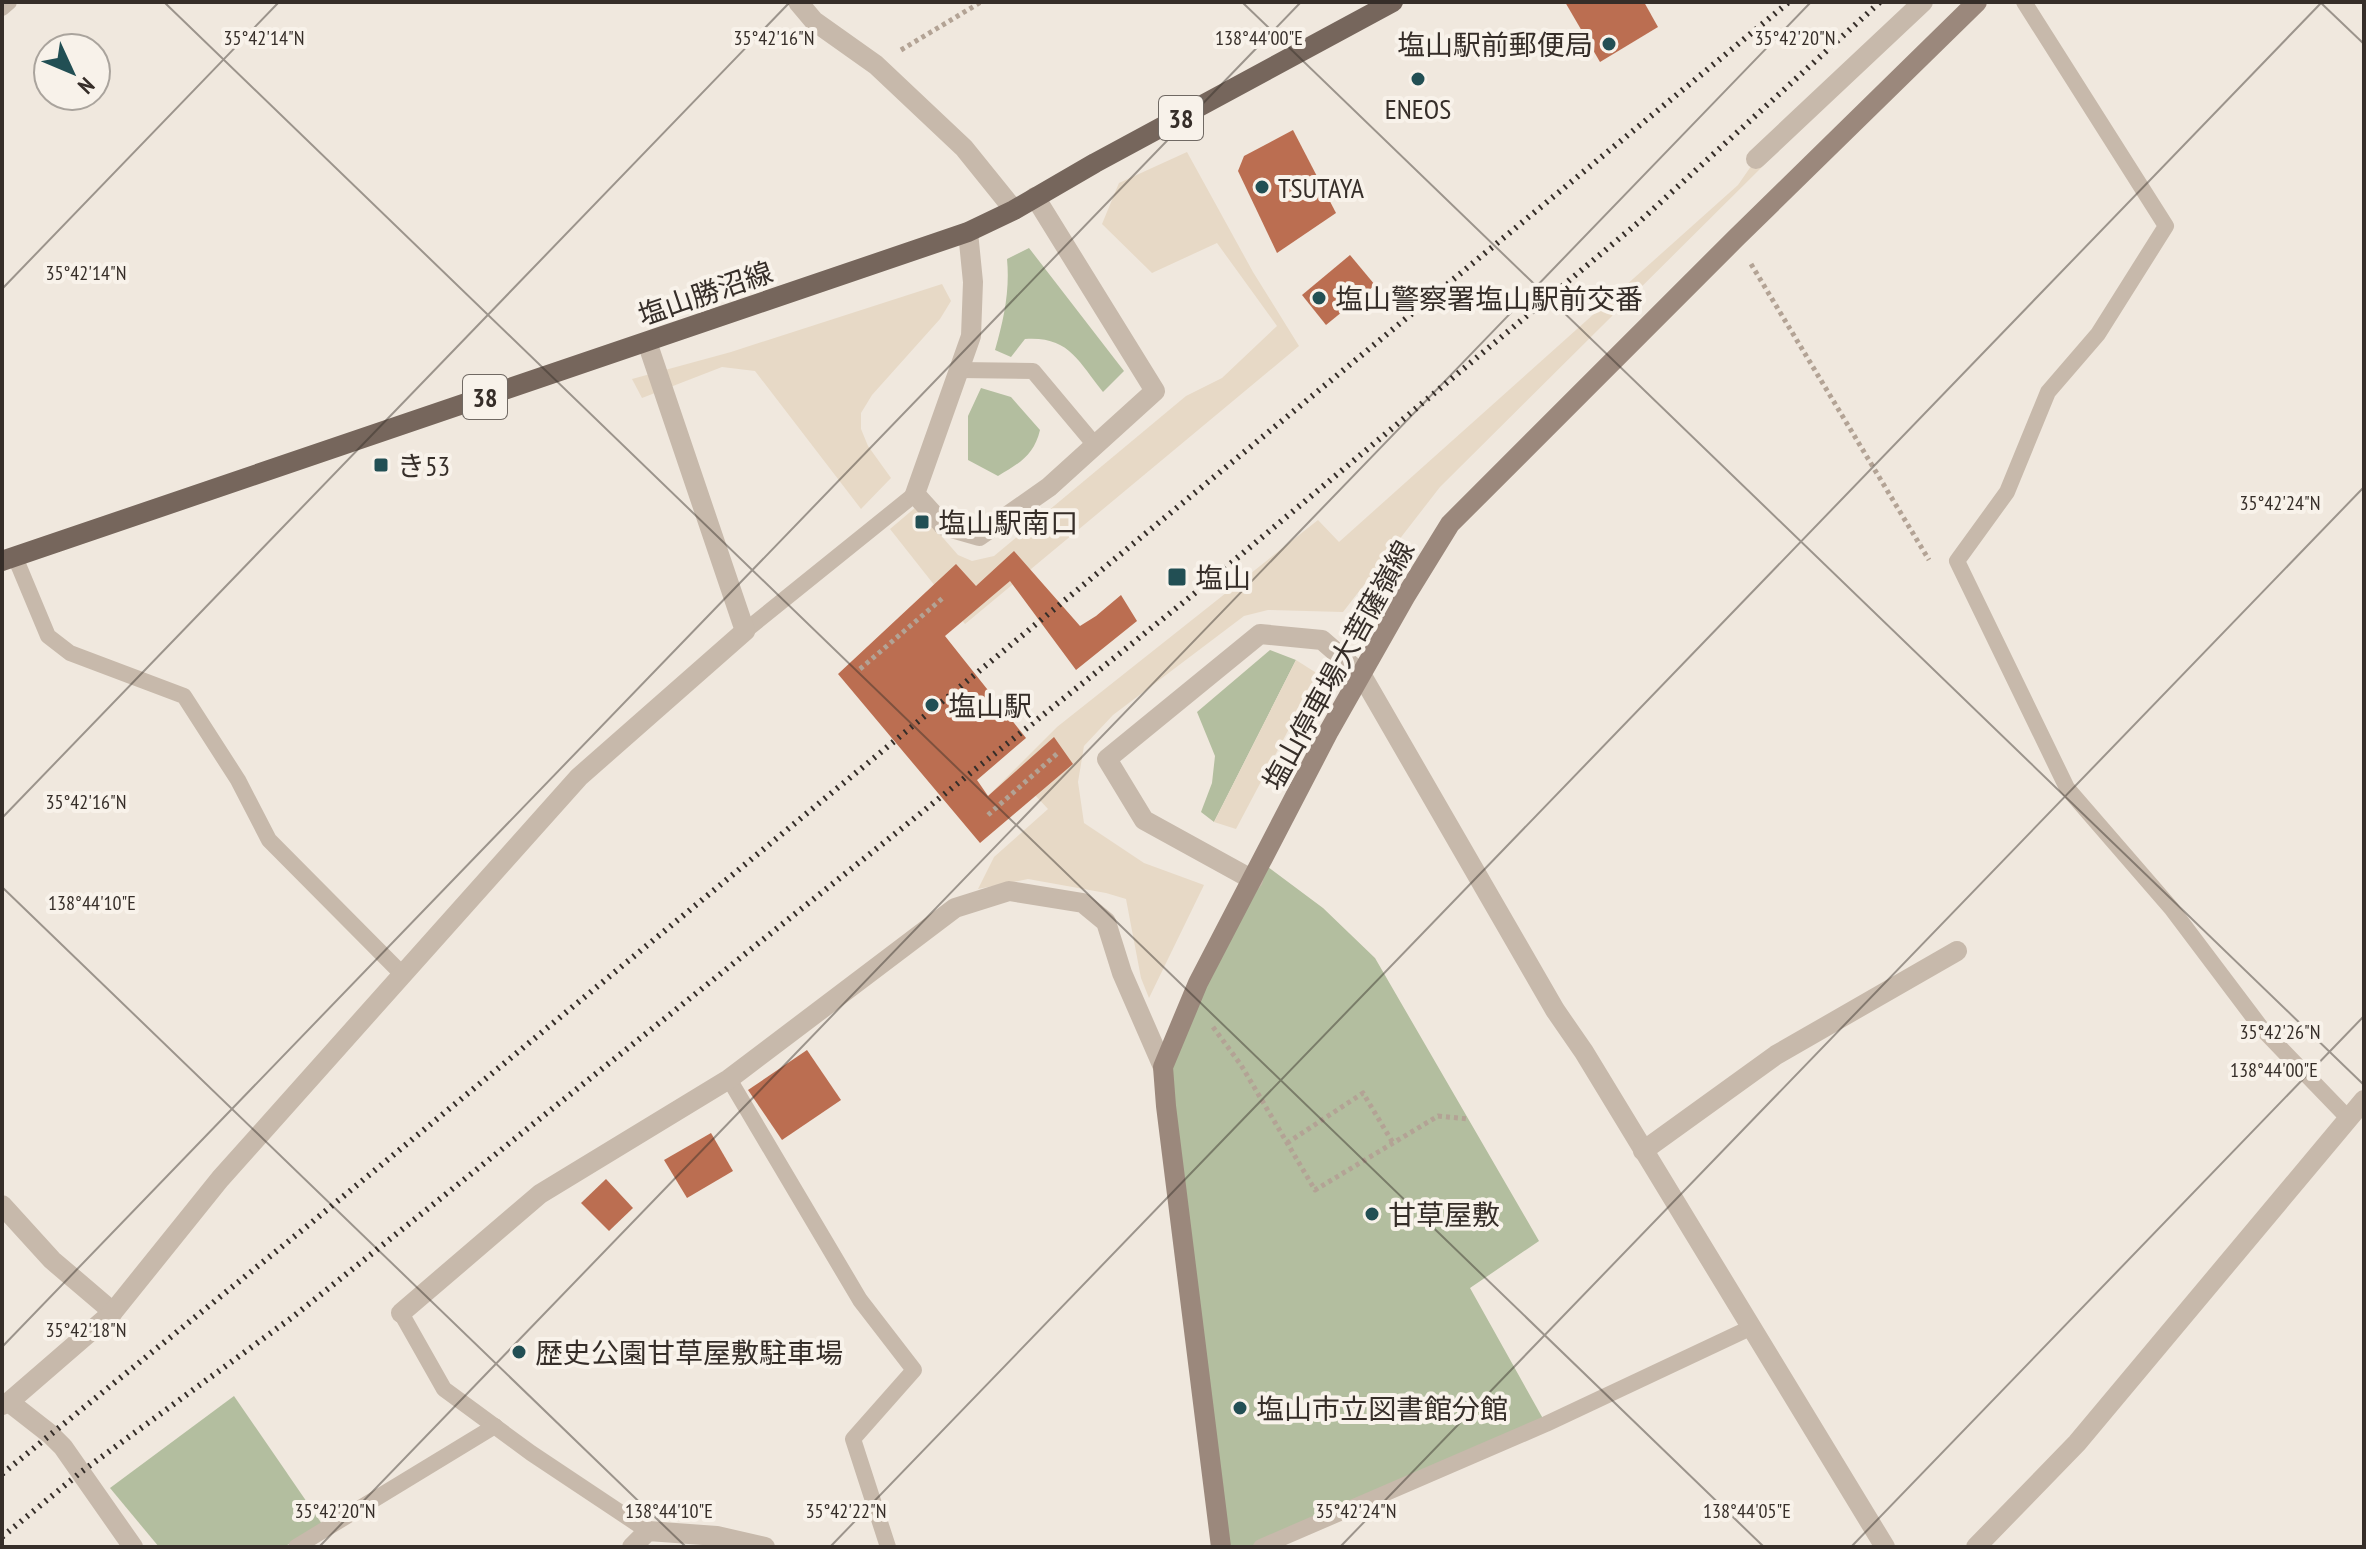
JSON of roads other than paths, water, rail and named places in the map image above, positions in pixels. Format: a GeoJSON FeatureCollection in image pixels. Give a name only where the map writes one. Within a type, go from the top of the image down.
{"type":"FeatureCollection","features":[{"type":"Feature","properties":{"kind":"main road","name":"塩山勝沼線"},"geometry":{"type":"LineString","coordinates":[[8,559],[968,232],[1014,210],[1393,2]]}},
{"type":"Feature","properties":{"kind":"main road","name":"塩山停車場大菩薩嶺線"},"geometry":{"type":"LineString","coordinates":[[1221,1547],[1163,1067],[1192,996],[1329,731],[1450,524],[1977,2]]}},
{"type":"Feature","properties":{"kind":"street"},"geometry":{"type":"LineString","coordinates":[[798,2],[814,21],[876,65],[964,148],[1014,210]]}},
{"type":"Feature","properties":{"kind":"street"},"geometry":{"type":"LineString","coordinates":[[1756,159],[1923,2]]}},
{"type":"Feature","properties":{"kind":"street"},"geometry":{"type":"LineString","coordinates":[[968,232],[973,282],[971,336],[915,494],[944,526],[979,536],[1049,487],[1155,391],[1035,197]]}},
{"type":"Feature","properties":{"kind":"street"},"geometry":{"type":"LineString","coordinates":[[133,1547],[63,1447],[50,1434],[6,1404],[113,1312],[220,1179],[579,777],[745,631],[647,342]]}},
{"type":"Feature","properties":{"kind":"street"},"geometry":{"type":"LineString","coordinates":[[1253,880],[1144,820],[1107,759],[1260,634],[1322,640],[1361,674],[1555,1010],[1584,1052],[1885,1547]]}},
{"type":"Feature","properties":{"kind":"street"},"geometry":{"type":"LineString","coordinates":[[401,1313],[540,1194],[729,1079],[955,908],[1009,891],[1083,903],[1106,922],[1122,973],[1163,1067]]}},
{"type":"Feature","properties":{"kind":"street"},"geometry":{"type":"LineString","coordinates":[[1643,1151],[1776,1055],[1957,951]]}},
{"type":"Feature","properties":{"kind":"street"},"geometry":{"type":"LineString","coordinates":[[1976,1547],[2077,1443],[2364,1100]]}},
{"type":"Feature","properties":{"kind":"street"},"geometry":{"type":"LineString","coordinates":[[2,1205],[52,1260],[113,1312]]}},
{"type":"Feature","properties":{"kind":"street"},"geometry":{"type":"LineString","coordinates":[[632,1547],[648,1531],[717,1536],[765,1547]]}},
{"type":"Feature","properties":{"kind":"lane"},"geometry":{"type":"LineString","coordinates":[[2,8],[9,2]]}},
{"type":"Feature","properties":{"kind":"lane"},"geometry":{"type":"LineString","coordinates":[[2024,2],[2166,226],[2098,334],[2048,392],[2007,492],[1957,561],[2067,788],[2171,908],[2263,1030],[2348,1118]]}},
{"type":"Feature","properties":{"kind":"lane"},"geometry":{"type":"LineString","coordinates":[[959,370],[1033,371],[1095,445]]}},
{"type":"Feature","properties":{"kind":"lane"},"geometry":{"type":"LineString","coordinates":[[745,631],[915,494]]}},
{"type":"Feature","properties":{"kind":"lane"},"geometry":{"type":"LineString","coordinates":[[8,559],[48,636],[70,653],[184,696],[238,780],[269,840],[402,974]]}},
{"type":"Feature","properties":{"kind":"lane"},"geometry":{"type":"LineString","coordinates":[[729,1079],[860,1300],[914,1370],[853,1439],[888,1547]]}},
{"type":"Feature","properties":{"kind":"lane"},"geometry":{"type":"LineString","coordinates":[[401,1313],[444,1389],[531,1453],[648,1531]]}},
{"type":"Feature","properties":{"kind":"lane"},"geometry":{"type":"LineString","coordinates":[[1261,1547],[1546,1424],[1750,1328]]}},
{"type":"Feature","properties":{"kind":"lane"},"geometry":{"type":"LineString","coordinates":[[296,1547],[495,1426]]}},
{"type":"Feature","properties":{"kind":"railway"},"geometry":{"type":"LineString","coordinates":[[2,1474],[311,1223],[1789,2]]}},
{"type":"Feature","properties":{"kind":"railway"},"geometry":{"type":"LineString","coordinates":[[2,1537],[81,1472],[294,1316],[1200,589],[1639,222],[1880,2]]}},
{"type":"Feature","properties":{"kind":"place","name":"塩山駅前郵便局"},"geometry":{"type":"Point","coordinates":[1609,44]}},
{"type":"Feature","properties":{"kind":"place","name":"ENEOS"},"geometry":{"type":"Point","coordinates":[1418,79]}},
{"type":"Feature","properties":{"kind":"place","name":"TSUTAYA"},"geometry":{"type":"Point","coordinates":[1262,187]}},
{"type":"Feature","properties":{"kind":"place","name":"塩山警察署塩山駅前交番"},"geometry":{"type":"Point","coordinates":[1319,298]}},
{"type":"Feature","properties":{"kind":"place","name":"き53"},"geometry":{"type":"Point","coordinates":[381,465]}},
{"type":"Feature","properties":{"kind":"place","name":"塩山駅南口"},"geometry":{"type":"Point","coordinates":[922,522]}},
{"type":"Feature","properties":{"kind":"place","name":"塩山"},"geometry":{"type":"Point","coordinates":[1177,577]}},
{"type":"Feature","properties":{"kind":"place","name":"塩山駅"},"geometry":{"type":"Point","coordinates":[932,705]}},
{"type":"Feature","properties":{"kind":"place","name":"甘草屋敷"},"geometry":{"type":"Point","coordinates":[1372,1214]}},
{"type":"Feature","properties":{"kind":"place","name":"歴史公園甘草屋敷駐車場"},"geometry":{"type":"Point","coordinates":[519,1352]}},
{"type":"Feature","properties":{"kind":"place","name":"塩山市立図書館分館"},"geometry":{"type":"Point","coordinates":[1240,1408]}}]}
